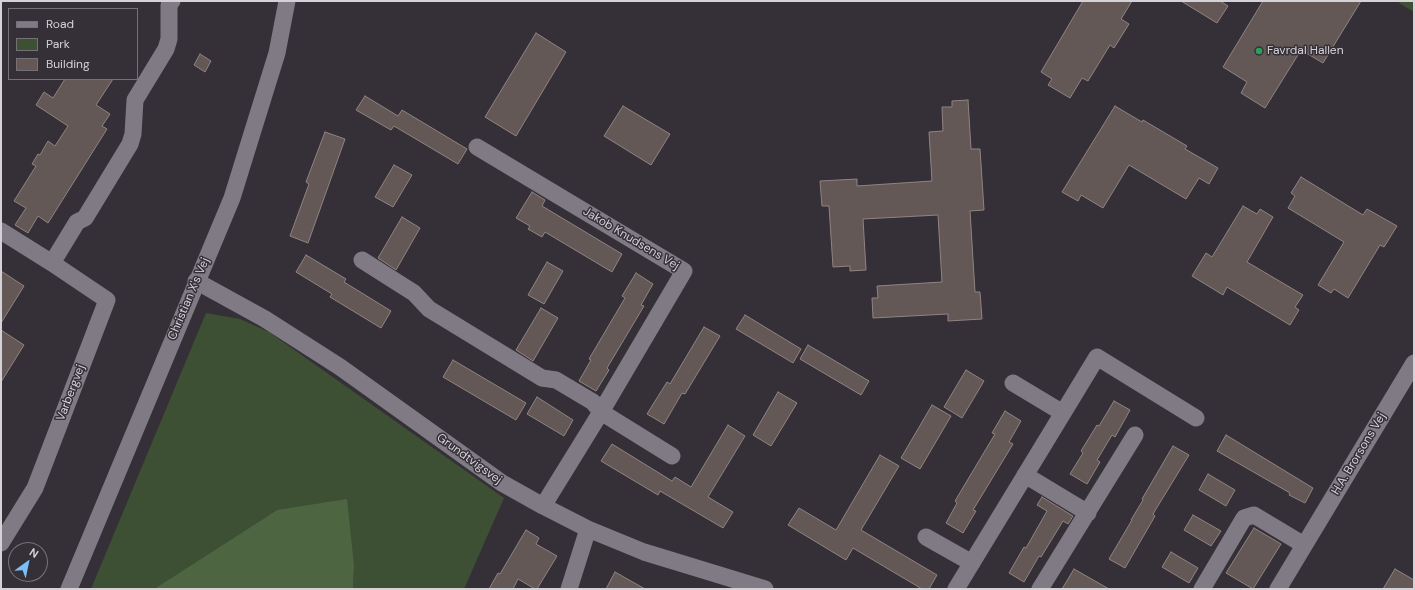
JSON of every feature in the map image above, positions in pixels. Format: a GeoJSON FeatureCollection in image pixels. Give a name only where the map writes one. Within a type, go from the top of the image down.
{"type":"FeatureCollection","features":[{"type":"Feature","properties":{"kind":"street"},"geometry":{"type":"LineString","coordinates":[[52,263],[77,222],[85,218],[130,144],[133,134],[135,100],[166,49],[169,39],[169,6],[172,1]]}},
{"type":"Feature","properties":{"kind":"street","name":"Christian X's Vej"},"geometry":{"type":"LineString","coordinates":[[69,589],[234,191],[277,53],[287,1]]}},
{"type":"Feature","properties":{"kind":"street","name":"Jakob Knudsens Vej"},"geometry":{"type":"LineString","coordinates":[[477,147],[684,271],[601,412],[543,506]]}},
{"type":"Feature","properties":{"kind":"street","name":"Varbergvej"},"geometry":{"type":"LineString","coordinates":[[1,231],[107,300],[35,488],[1,543]]}},
{"type":"Feature","properties":{"kind":"street"},"geometry":{"type":"LineString","coordinates":[[362,260],[414,293],[429,309],[542,378],[556,380],[587,398],[593,402],[601,412],[672,456]]}},
{"type":"Feature","properties":{"kind":"street","name":"Grundtvigsvej"},"geometry":{"type":"LineString","coordinates":[[196,281],[265,319],[340,367],[502,483],[543,506],[588,529],[644,552],[760,588]]}},
{"type":"Feature","properties":{"kind":"street"},"geometry":{"type":"LineString","coordinates":[[956,589],[1097,357],[1196,418]]}},
{"type":"Feature","properties":{"kind":"street","name":"H.A. Brorsons Vej"},"geometry":{"type":"LineString","coordinates":[[1278,589],[1414,363]]}},
{"type":"Feature","properties":{"kind":"street"},"geometry":{"type":"LineString","coordinates":[[1013,383],[1063,413]]}},
{"type":"Feature","properties":{"kind":"street"},"geometry":{"type":"LineString","coordinates":[[1040,589],[1135,435]]}},
{"type":"Feature","properties":{"kind":"street"},"geometry":{"type":"LineString","coordinates":[[1025,475],[1088,513]]}},
{"type":"Feature","properties":{"kind":"street"},"geometry":{"type":"LineString","coordinates":[[1202,589],[1244,518],[1254,515],[1304,545]]}},
{"type":"Feature","properties":{"kind":"street"},"geometry":{"type":"LineString","coordinates":[[569,589],[588,529]]}},
{"type":"Feature","properties":{"kind":"street"},"geometry":{"type":"LineString","coordinates":[[926,537],[972,563]]}},
{"type":"Feature","properties":{"kind":"green space"},"geometry":{"type":"Polygon","coordinates":[[[1400,1],[1414,1],[1414,12],[1399,3],[1400,1]]]}},
{"type":"Feature","properties":{"kind":"green space"},"geometry":{"type":"Polygon","coordinates":[[[206,313],[240,319],[269,332],[504,498],[464,589],[353,589],[354,566],[277,510],[154,589],[91,589],[206,313]]]}},
{"type":"Feature","properties":{"kind":"green space"},"geometry":{"type":"Polygon","coordinates":[[[347,499],[354,566],[353,589],[154,589],[277,510],[347,499]]]}},
{"type":"Feature","properties":{"kind":"building"},"geometry":{"type":"Polygon","coordinates":[[[1083,1],[1132,1],[1121,19],[1129,24],[1114,48],[1110,45],[1088,81],[1082,78],[1070,98],[1048,85],[1052,79],[1041,72],[1083,1]]]}},
{"type":"Feature","properties":{"kind":"building"},"geometry":{"type":"Polygon","coordinates":[[[1181,1],[1220,1],[1228,6],[1217,23],[1181,1]]]}},
{"type":"Feature","properties":{"kind":"building","name":"Favrdal Hallen"},"geometry":{"type":"Polygon","coordinates":[[[1263,1],[1361,1],[1323,63],[1301,50],[1265,108],[1241,93],[1247,82],[1223,67],[1263,1]]]}},
{"type":"Feature","properties":{"kind":"building"},"geometry":{"type":"Polygon","coordinates":[[[536,33],[566,52],[516,136],[485,117],[536,33]]]}},
{"type":"Feature","properties":{"kind":"building"},"geometry":{"type":"Polygon","coordinates":[[[200,54],[211,61],[205,72],[194,65],[200,54]]]}},
{"type":"Feature","properties":{"kind":"building"},"geometry":{"type":"Polygon","coordinates":[[[64,80],[112,80],[96,105],[110,114],[102,126],[107,129],[48,223],[38,216],[28,233],[15,225],[26,208],[14,201],[36,166],[32,164],[38,154],[40,155],[48,141],[55,146],[68,126],[36,105],[44,92],[53,98],[64,80]]]}},
{"type":"Feature","properties":{"kind":"building"},"geometry":{"type":"Polygon","coordinates":[[[365,96],[398,116],[402,110],[467,149],[458,164],[394,126],[391,130],[356,110],[365,96]]]}},
{"type":"Feature","properties":{"kind":"building"},"geometry":{"type":"Polygon","coordinates":[[[968,100],[971,149],[980,149],[984,210],[970,211],[975,292],[980,292],[982,319],[948,321],[948,314],[873,318],[872,298],[878,298],[877,286],[942,282],[938,215],[863,219],[866,270],[850,271],[850,266],[833,267],[829,206],[822,206],[820,181],[857,179],[857,186],[932,181],[929,132],[943,131],[942,107],[952,107],[952,101],[968,100]]]}},
{"type":"Feature","properties":{"kind":"building"},"geometry":{"type":"Polygon","coordinates":[[[623,106],[670,134],[651,165],[604,136],[623,106]]]}},
{"type":"Feature","properties":{"kind":"building"},"geometry":{"type":"Polygon","coordinates":[[[1115,106],[1142,122],[1143,120],[1187,146],[1185,149],[1218,168],[1209,184],[1199,178],[1186,199],[1129,165],[1103,208],[1081,195],[1078,201],[1062,192],[1115,106]]]}},
{"type":"Feature","properties":{"kind":"building"},"geometry":{"type":"Polygon","coordinates":[[[325,132],[345,139],[308,243],[290,236],[309,184],[306,182],[325,132]]]}},
{"type":"Feature","properties":{"kind":"building"},"geometry":{"type":"Polygon","coordinates":[[[394,165],[412,175],[393,207],[375,197],[394,165]]]}},
{"type":"Feature","properties":{"kind":"building"},"geometry":{"type":"Polygon","coordinates":[[[1301,177],[1363,215],[1367,209],[1397,226],[1384,247],[1380,245],[1348,298],[1334,289],[1331,293],[1318,285],[1344,242],[1288,208],[1295,196],[1291,193],[1301,177]]]}},
{"type":"Feature","properties":{"kind":"building"},"geometry":{"type":"Polygon","coordinates":[[[532,192],[545,200],[542,206],[622,254],[612,272],[545,232],[542,237],[528,229],[530,226],[516,218],[532,192]]]}},
{"type":"Feature","properties":{"kind":"building"},"geometry":{"type":"Polygon","coordinates":[[[1243,206],[1257,214],[1260,209],[1273,217],[1247,262],[1303,295],[1295,307],[1299,310],[1290,325],[1227,287],[1223,295],[1192,276],[1206,253],[1212,257],[1243,206]]]}},
{"type":"Feature","properties":{"kind":"building"},"geometry":{"type":"Polygon","coordinates":[[[402,217],[420,228],[396,270],[378,258],[402,217]]]}},
{"type":"Feature","properties":{"kind":"building"},"geometry":{"type":"Polygon","coordinates":[[[306,255],[346,279],[344,282],[391,311],[381,328],[330,297],[332,294],[296,272],[306,255]]]}},
{"type":"Feature","properties":{"kind":"building"},"geometry":{"type":"Polygon","coordinates":[[[547,262],[563,271],[544,304],[528,295],[547,262]]]}},
{"type":"Feature","properties":{"kind":"building"},"geometry":{"type":"Polygon","coordinates":[[[1,271],[24,286],[1,323],[1,271]]]}},
{"type":"Feature","properties":{"kind":"building"},"geometry":{"type":"Polygon","coordinates":[[[636,273],[653,284],[641,305],[644,306],[607,368],[609,370],[596,391],[579,381],[591,360],[589,359],[625,298],[622,296],[636,273]]]}},
{"type":"Feature","properties":{"kind":"building"},"geometry":{"type":"Polygon","coordinates":[[[541,308],[558,318],[533,361],[516,350],[541,308]]]}},
{"type":"Feature","properties":{"kind":"building"},"geometry":{"type":"Polygon","coordinates":[[[745,315],[801,349],[793,363],[736,329],[745,315]]]}},
{"type":"Feature","properties":{"kind":"building"},"geometry":{"type":"Polygon","coordinates":[[[704,327],[720,336],[685,394],[682,393],[664,424],[647,414],[667,382],[670,384],[704,327]]]}},
{"type":"Feature","properties":{"kind":"building"},"geometry":{"type":"Polygon","coordinates":[[[1,330],[24,345],[1,382],[1,330]]]}},
{"type":"Feature","properties":{"kind":"building"},"geometry":{"type":"Polygon","coordinates":[[[808,345],[869,381],[861,395],[800,359],[808,345]]]}},
{"type":"Feature","properties":{"kind":"building"},"geometry":{"type":"Polygon","coordinates":[[[453,360],[526,403],[516,420],[443,377],[453,360]]]}},
{"type":"Feature","properties":{"kind":"building"},"geometry":{"type":"Polygon","coordinates":[[[966,370],[984,381],[962,418],[944,407],[966,370]]]}},
{"type":"Feature","properties":{"kind":"building"},"geometry":{"type":"Polygon","coordinates":[[[778,392],[797,403],[771,446],[753,435],[778,392]]]}},
{"type":"Feature","properties":{"kind":"building"},"geometry":{"type":"Polygon","coordinates":[[[537,397],[573,420],[564,436],[527,414],[537,397]]]}},
{"type":"Feature","properties":{"kind":"building"},"geometry":{"type":"Polygon","coordinates":[[[1114,401],[1130,410],[1115,437],[1112,435],[1097,460],[1100,462],[1087,484],[1070,474],[1083,453],[1081,451],[1097,425],[1099,426],[1114,401]]]}},
{"type":"Feature","properties":{"kind":"building"},"geometry":{"type":"Polygon","coordinates":[[[932,405],[951,416],[920,469],[901,458],[932,405]]]}},
{"type":"Feature","properties":{"kind":"building"},"geometry":{"type":"Polygon","coordinates":[[[1005,411],[1021,421],[1009,442],[1013,444],[973,510],[976,511],[963,533],[946,523],[957,503],[955,501],[995,434],[992,433],[1005,411]]]}},
{"type":"Feature","properties":{"kind":"building"},"geometry":{"type":"Polygon","coordinates":[[[728,425],[745,436],[708,497],[733,512],[723,528],[660,491],[658,495],[601,461],[612,444],[672,481],[675,477],[691,487],[728,425]]]}},
{"type":"Feature","properties":{"kind":"building"},"geometry":{"type":"Polygon","coordinates":[[[1226,435],[1313,488],[1305,503],[1289,495],[1290,493],[1217,451],[1226,435]]]}},
{"type":"Feature","properties":{"kind":"building"},"geometry":{"type":"Polygon","coordinates":[[[1173,446],[1189,455],[1153,514],[1155,516],[1125,568],[1109,559],[1173,446]]]}},
{"type":"Feature","properties":{"kind":"building"},"geometry":{"type":"Polygon","coordinates":[[[880,455],[899,466],[861,530],[937,575],[929,589],[922,589],[853,548],[846,560],[788,525],[799,508],[836,530],[880,455]]]}},
{"type":"Feature","properties":{"kind":"building"},"geometry":{"type":"Polygon","coordinates":[[[1208,474],[1235,490],[1226,506],[1199,490],[1208,474]]]}},
{"type":"Feature","properties":{"kind":"building"},"geometry":{"type":"Polygon","coordinates":[[[1042,497],[1073,516],[1068,524],[1063,521],[1041,557],[1039,556],[1024,582],[1009,573],[1024,547],[1026,548],[1047,511],[1037,505],[1042,497]]]}},
{"type":"Feature","properties":{"kind":"building"},"geometry":{"type":"Polygon","coordinates":[[[1193,515],[1221,531],[1211,546],[1184,530],[1193,515]]]}},
{"type":"Feature","properties":{"kind":"building"},"geometry":{"type":"Polygon","coordinates":[[[1254,528],[1281,544],[1253,589],[1226,573],[1254,528]]]}},
{"type":"Feature","properties":{"kind":"building"},"geometry":{"type":"Polygon","coordinates":[[[526,530],[539,538],[536,544],[557,556],[537,589],[518,579],[513,589],[489,589],[498,573],[500,574],[526,530]]]}},
{"type":"Feature","properties":{"kind":"building"},"geometry":{"type":"Polygon","coordinates":[[[1171,552],[1198,568],[1189,583],[1162,567],[1171,552]]]}},
{"type":"Feature","properties":{"kind":"building"},"geometry":{"type":"Polygon","coordinates":[[[1074,569],[1109,589],[1062,589],[1074,569]]]}},
{"type":"Feature","properties":{"kind":"building"},"geometry":{"type":"Polygon","coordinates":[[[1395,569],[1414,580],[1414,589],[1383,589],[1395,569]]]}},
{"type":"Feature","properties":{"kind":"building"},"geometry":{"type":"Polygon","coordinates":[[[615,572],[645,589],[606,589],[615,572]]]}},
{"type":"Feature","properties":{"kind":"place","name":"Favrdal Hallen"},"geometry":{"type":"Point","coordinates":[1259,51]}}]}
